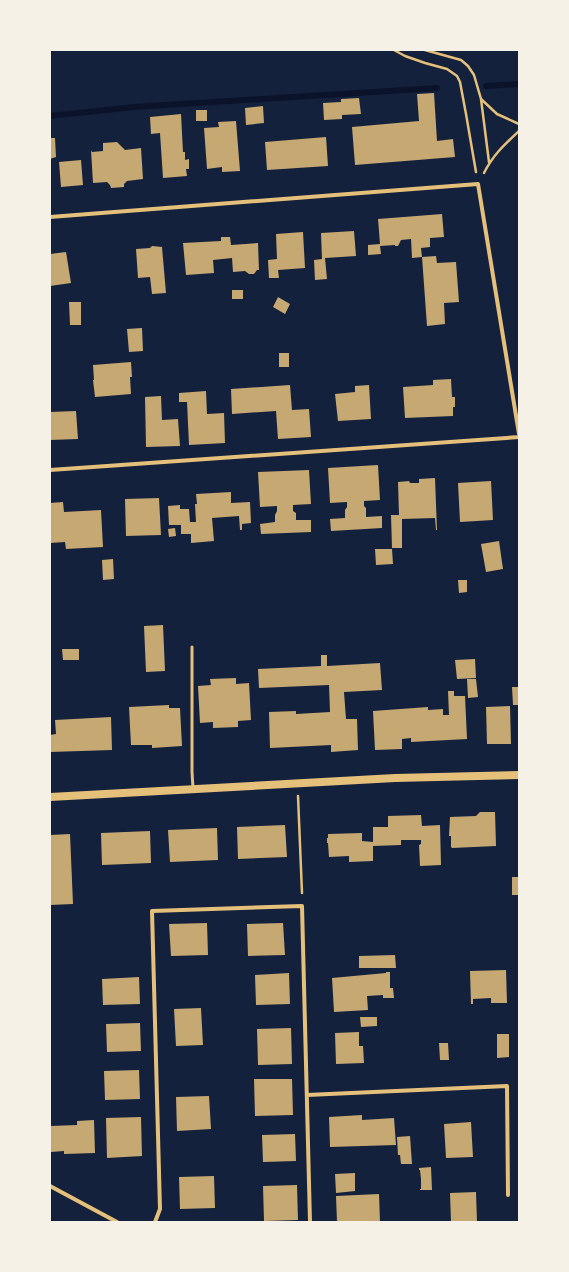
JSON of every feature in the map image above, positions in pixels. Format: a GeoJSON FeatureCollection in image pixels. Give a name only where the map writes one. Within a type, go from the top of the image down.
{"type":"FeatureCollection","features":[{"type":"Feature","properties":{"kind":"main road"},"geometry":{"type":"LineString","coordinates":[[50,797],[395,778],[519,775]]}},
{"type":"Feature","properties":{"kind":"street"},"geometry":{"type":"LineString","coordinates":[[50,217],[478,184],[519,436],[50,470]]}},
{"type":"Feature","properties":{"kind":"street"},"geometry":{"type":"LineString","coordinates":[[155,1222],[160,1209],[152,911],[302,906],[310,1222]]}},
{"type":"Feature","properties":{"kind":"street"},"geometry":{"type":"LineString","coordinates":[[307,1095],[507,1086],[508,1195]]}},
{"type":"Feature","properties":{"kind":"street"},"geometry":{"type":"LineString","coordinates":[[50,1186],[117,1222]]}},
{"type":"Feature","properties":{"kind":"lane"},"geometry":{"type":"LineString","coordinates":[[192,647],[192,772],[194,789]]}},
{"type":"Feature","properties":{"kind":"path"},"geometry":{"type":"LineString","coordinates":[[394,50],[424,63],[447,68],[457,76],[460,82],[478,184]]}},
{"type":"Feature","properties":{"kind":"path"},"geometry":{"type":"LineString","coordinates":[[425,50],[461,60],[468,66],[477,81],[481,99],[489,162]]}},
{"type":"Feature","properties":{"kind":"path"},"geometry":{"type":"LineString","coordinates":[[481,99],[497,114],[519,124]]}},
{"type":"Feature","properties":{"kind":"path"},"geometry":{"type":"LineString","coordinates":[[478,184],[489,162],[497,151],[519,131]]}},
{"type":"Feature","properties":{"kind":"path"},"geometry":{"type":"LineString","coordinates":[[297,784],[302,906]]}},
{"type":"Feature","properties":{"kind":"building"},"geometry":{"type":"Polygon","coordinates":[[[434,93],[437,141],[453,139],[455,157],[355,165],[352,127],[419,121],[417,94],[434,93]]]}},
{"type":"Feature","properties":{"kind":"building"},"geometry":{"type":"Polygon","coordinates":[[[359,98],[361,114],[342,115],[342,119],[324,120],[323,103],[341,102],[341,99],[359,98]]]}},
{"type":"Feature","properties":{"kind":"building"},"geometry":{"type":"Polygon","coordinates":[[[263,106],[264,123],[246,125],[245,108],[263,106]]]}},
{"type":"Feature","properties":{"kind":"building"},"geometry":{"type":"Polygon","coordinates":[[[196,110],[207,110],[207,121],[196,121],[196,110]]]}},
{"type":"Feature","properties":{"kind":"building"},"geometry":{"type":"Polygon","coordinates":[[[181,114],[183,152],[185,152],[185,160],[189,159],[189,169],[186,169],[187,176],[163,178],[160,133],[151,134],[150,117],[181,114]]]}},
{"type":"Feature","properties":{"kind":"building"},"geometry":{"type":"Polygon","coordinates":[[[236,121],[240,171],[222,172],[222,167],[207,169],[204,128],[219,127],[218,122],[236,121]]]}},
{"type":"Feature","properties":{"kind":"building"},"geometry":{"type":"Polygon","coordinates":[[[326,137],[328,166],[267,170],[265,142],[326,137]]]}},
{"type":"Feature","properties":{"kind":"building"},"geometry":{"type":"Polygon","coordinates":[[[50,138],[55,138],[56,157],[50,159],[50,138]]]}},
{"type":"Feature","properties":{"kind":"building"},"geometry":{"type":"Polygon","coordinates":[[[117,142],[125,150],[141,148],[143,179],[127,181],[124,184],[124,187],[111,188],[107,182],[93,183],[91,150],[92,152],[103,151],[103,143],[117,142]]]}},
{"type":"Feature","properties":{"kind":"building"},"geometry":{"type":"Polygon","coordinates":[[[81,160],[83,185],[61,187],[59,162],[81,160]]]}},
{"type":"Feature","properties":{"kind":"building"},"geometry":{"type":"Polygon","coordinates":[[[442,214],[444,237],[430,238],[430,247],[421,248],[422,257],[412,258],[411,239],[401,240],[398,246],[380,246],[381,254],[368,255],[368,245],[380,244],[378,219],[442,214]]]}},
{"type":"Feature","properties":{"kind":"building"},"geometry":{"type":"Polygon","coordinates":[[[354,231],[356,256],[325,258],[327,279],[315,280],[314,260],[322,259],[321,233],[354,231]]]}},
{"type":"Feature","properties":{"kind":"building"},"geometry":{"type":"Polygon","coordinates":[[[303,232],[305,268],[278,270],[279,278],[269,278],[268,260],[277,259],[276,234],[303,232]]]}},
{"type":"Feature","properties":{"kind":"building"},"geometry":{"type":"Polygon","coordinates":[[[221,237],[230,237],[231,245],[258,243],[259,270],[257,270],[254,274],[249,274],[245,271],[233,272],[232,258],[213,260],[214,273],[186,275],[183,243],[221,241],[221,237]]]}},
{"type":"Feature","properties":{"kind":"building"},"geometry":{"type":"Polygon","coordinates":[[[152,246],[162,247],[166,293],[152,294],[150,277],[138,278],[136,249],[150,248],[152,246]]]}},
{"type":"Feature","properties":{"kind":"building"},"geometry":{"type":"Polygon","coordinates":[[[66,252],[71,283],[50,286],[50,254],[66,252]]]}},
{"type":"Feature","properties":{"kind":"building"},"geometry":{"type":"Polygon","coordinates":[[[436,256],[437,263],[456,262],[459,302],[444,303],[445,324],[427,326],[422,257],[436,256]]]}},
{"type":"Feature","properties":{"kind":"building"},"geometry":{"type":"Polygon","coordinates":[[[232,290],[243,290],[243,299],[232,299],[232,290]]]}},
{"type":"Feature","properties":{"kind":"building"},"geometry":{"type":"Polygon","coordinates":[[[278,297],[290,304],[285,314],[273,307],[278,297]]]}},
{"type":"Feature","properties":{"kind":"building"},"geometry":{"type":"Polygon","coordinates":[[[69,302],[81,302],[81,325],[70,325],[69,302]]]}},
{"type":"Feature","properties":{"kind":"building"},"geometry":{"type":"Polygon","coordinates":[[[142,328],[143,351],[129,352],[127,329],[142,328]]]}},
{"type":"Feature","properties":{"kind":"building"},"geometry":{"type":"Polygon","coordinates":[[[279,353],[289,353],[289,367],[279,367],[279,353]]]}},
{"type":"Feature","properties":{"kind":"building"},"geometry":{"type":"Polygon","coordinates":[[[131,362],[131,394],[95,397],[93,365],[131,362]]]}},
{"type":"Feature","properties":{"kind":"building"},"geometry":{"type":"Polygon","coordinates":[[[451,379],[452,397],[455,397],[453,416],[405,418],[403,387],[433,385],[433,380],[451,379]]]}},
{"type":"Feature","properties":{"kind":"building"},"geometry":{"type":"Polygon","coordinates":[[[290,385],[292,410],[309,409],[311,437],[278,439],[276,411],[232,414],[231,389],[290,385]]]}},
{"type":"Feature","properties":{"kind":"building"},"geometry":{"type":"Polygon","coordinates":[[[369,385],[371,419],[338,421],[335,394],[355,392],[355,386],[369,385]]]}},
{"type":"Feature","properties":{"kind":"building"},"geometry":{"type":"Polygon","coordinates":[[[206,391],[207,414],[224,413],[225,443],[189,445],[187,402],[179,402],[179,393],[206,391]]]}},
{"type":"Feature","properties":{"kind":"building"},"geometry":{"type":"Polygon","coordinates":[[[161,396],[162,420],[178,419],[180,446],[146,447],[145,397],[161,396]]]}},
{"type":"Feature","properties":{"kind":"building"},"geometry":{"type":"Polygon","coordinates":[[[76,411],[78,439],[50,440],[50,412],[76,411]]]}},
{"type":"Feature","properties":{"kind":"building"},"geometry":{"type":"Polygon","coordinates":[[[378,465],[380,500],[364,501],[364,506],[366,508],[366,517],[382,516],[382,528],[331,531],[330,519],[345,518],[347,502],[330,503],[328,468],[378,465]]]}},
{"type":"Feature","properties":{"kind":"building"},"geometry":{"type":"Polygon","coordinates":[[[309,470],[311,504],[293,505],[293,511],[296,513],[296,520],[311,520],[311,532],[261,534],[260,524],[275,522],[277,506],[260,507],[258,472],[309,470]]]}},
{"type":"Feature","properties":{"kind":"building"},"geometry":{"type":"Polygon","coordinates":[[[435,478],[437,530],[435,518],[402,519],[402,548],[392,548],[391,515],[399,515],[398,482],[409,481],[410,483],[419,483],[419,479],[435,478]]]}},
{"type":"Feature","properties":{"kind":"building"},"geometry":{"type":"Polygon","coordinates":[[[491,481],[493,520],[460,522],[458,483],[491,481]]]}},
{"type":"Feature","properties":{"kind":"building"},"geometry":{"type":"Polygon","coordinates":[[[231,492],[231,503],[250,502],[251,523],[242,524],[242,530],[240,530],[239,516],[212,518],[214,541],[191,543],[191,534],[181,534],[181,525],[169,525],[168,506],[180,505],[180,509],[189,509],[190,522],[196,522],[196,494],[231,492]]]}},
{"type":"Feature","properties":{"kind":"building"},"geometry":{"type":"Polygon","coordinates":[[[159,498],[161,535],[126,536],[125,499],[159,498]]]}},
{"type":"Feature","properties":{"kind":"building"},"geometry":{"type":"Polygon","coordinates":[[[63,502],[64,512],[101,510],[103,547],[66,549],[65,542],[50,543],[50,503],[63,502]]]}},
{"type":"Feature","properties":{"kind":"building"},"geometry":{"type":"Polygon","coordinates":[[[175,528],[176,536],[169,537],[168,529],[175,528]]]}},
{"type":"Feature","properties":{"kind":"building"},"geometry":{"type":"Polygon","coordinates":[[[499,541],[503,569],[486,572],[481,544],[499,541]]]}},
{"type":"Feature","properties":{"kind":"building"},"geometry":{"type":"Polygon","coordinates":[[[375,549],[392,549],[393,564],[376,565],[375,549]]]}},
{"type":"Feature","properties":{"kind":"building"},"geometry":{"type":"Polygon","coordinates":[[[113,559],[114,579],[103,580],[102,560],[113,559]]]}},
{"type":"Feature","properties":{"kind":"building"},"geometry":{"type":"Polygon","coordinates":[[[458,580],[467,580],[467,592],[459,593],[458,580]]]}},
{"type":"Feature","properties":{"kind":"building"},"geometry":{"type":"Polygon","coordinates":[[[163,625],[165,671],[146,672],[144,626],[163,625]]]}},
{"type":"Feature","properties":{"kind":"building"},"geometry":{"type":"Polygon","coordinates":[[[62,649],[79,649],[79,660],[63,660],[62,649]]]}},
{"type":"Feature","properties":{"kind":"building"},"geometry":{"type":"Polygon","coordinates":[[[321,655],[327,655],[327,666],[380,663],[382,690],[344,692],[346,719],[357,719],[358,750],[331,752],[331,745],[270,748],[269,712],[296,711],[296,714],[330,712],[329,685],[259,688],[258,669],[321,666],[321,655]]]}},
{"type":"Feature","properties":{"kind":"building"},"geometry":{"type":"Polygon","coordinates":[[[475,659],[476,678],[457,679],[455,660],[475,659]]]}},
{"type":"Feature","properties":{"kind":"building"},"geometry":{"type":"Polygon","coordinates":[[[236,678],[236,684],[249,683],[251,720],[238,721],[238,727],[213,728],[213,722],[200,723],[198,686],[211,685],[210,679],[236,678]]]}},
{"type":"Feature","properties":{"kind":"building"},"geometry":{"type":"Polygon","coordinates":[[[467,679],[476,679],[478,697],[468,698],[467,679]]]}},
{"type":"Feature","properties":{"kind":"building"},"geometry":{"type":"Polygon","coordinates":[[[512,687],[519,687],[519,705],[513,705],[512,687]]]}},
{"type":"Feature","properties":{"kind":"building"},"geometry":{"type":"Polygon","coordinates":[[[448,691],[454,691],[454,696],[465,696],[467,739],[411,742],[411,738],[402,739],[402,749],[375,750],[373,711],[428,707],[428,710],[443,709],[443,715],[449,715],[448,691]]]}},
{"type":"Feature","properties":{"kind":"building"},"geometry":{"type":"Polygon","coordinates":[[[169,705],[169,708],[180,708],[182,746],[152,748],[152,745],[131,745],[129,707],[169,705]]]}},
{"type":"Feature","properties":{"kind":"building"},"geometry":{"type":"Polygon","coordinates":[[[510,706],[511,744],[487,744],[486,707],[510,706]]]}},
{"type":"Feature","properties":{"kind":"building"},"geometry":{"type":"Polygon","coordinates":[[[111,717],[112,750],[50,752],[50,735],[56,734],[55,720],[111,717]]]}},
{"type":"Feature","properties":{"kind":"building"},"geometry":{"type":"Polygon","coordinates":[[[480,812],[495,812],[496,846],[452,848],[451,836],[449,836],[450,817],[476,816],[480,812]]]}},
{"type":"Feature","properties":{"kind":"building"},"geometry":{"type":"Polygon","coordinates":[[[421,815],[422,826],[440,825],[441,865],[420,866],[419,845],[421,844],[421,840],[401,840],[401,845],[373,846],[373,861],[349,862],[349,856],[329,857],[327,843],[328,834],[362,833],[362,841],[373,842],[373,827],[388,827],[388,816],[421,815]]]}},
{"type":"Feature","properties":{"kind":"building"},"geometry":{"type":"Polygon","coordinates":[[[285,825],[287,857],[238,859],[237,827],[285,825]]]}},
{"type":"Feature","properties":{"kind":"building"},"geometry":{"type":"Polygon","coordinates":[[[217,828],[218,860],[170,862],[168,830],[217,828]]]}},
{"type":"Feature","properties":{"kind":"building"},"geometry":{"type":"Polygon","coordinates":[[[150,831],[151,863],[102,865],[101,833],[150,831]]]}},
{"type":"Feature","properties":{"kind":"building"},"geometry":{"type":"Polygon","coordinates":[[[70,834],[73,904],[50,905],[50,835],[70,834]]]}},
{"type":"Feature","properties":{"kind":"building"},"geometry":{"type":"Polygon","coordinates":[[[512,877],[519,877],[519,895],[512,895],[512,877]]]}},
{"type":"Feature","properties":{"kind":"building"},"geometry":{"type":"Polygon","coordinates":[[[207,923],[208,955],[171,956],[169,924],[207,923]]]}},
{"type":"Feature","properties":{"kind":"building"},"geometry":{"type":"Polygon","coordinates":[[[283,923],[285,955],[248,956],[247,924],[283,923]]]}},
{"type":"Feature","properties":{"kind":"building"},"geometry":{"type":"Polygon","coordinates":[[[395,955],[396,968],[359,968],[359,956],[395,955]]]}},
{"type":"Feature","properties":{"kind":"building"},"geometry":{"type":"Polygon","coordinates":[[[506,970],[507,1003],[491,1003],[491,998],[473,999],[473,1004],[471,1004],[470,971],[506,970]]]}},
{"type":"Feature","properties":{"kind":"building"},"geometry":{"type":"Polygon","coordinates":[[[390,972],[390,988],[393,988],[394,998],[383,998],[383,995],[367,996],[368,1010],[334,1012],[332,978],[390,972]]]}},
{"type":"Feature","properties":{"kind":"building"},"geometry":{"type":"Polygon","coordinates":[[[289,973],[290,1004],[256,1005],[255,975],[289,973]]]}},
{"type":"Feature","properties":{"kind":"building"},"geometry":{"type":"Polygon","coordinates":[[[139,977],[140,1004],[103,1005],[102,979],[139,977]]]}},
{"type":"Feature","properties":{"kind":"building"},"geometry":{"type":"Polygon","coordinates":[[[201,1008],[203,1045],[176,1046],[174,1009],[201,1008]]]}},
{"type":"Feature","properties":{"kind":"building"},"geometry":{"type":"Polygon","coordinates":[[[360,1017],[377,1017],[377,1026],[361,1027],[360,1017]]]}},
{"type":"Feature","properties":{"kind":"building"},"geometry":{"type":"Polygon","coordinates":[[[140,1023],[141,1051],[107,1052],[106,1024],[140,1023]]]}},
{"type":"Feature","properties":{"kind":"building"},"geometry":{"type":"Polygon","coordinates":[[[291,1028],[292,1064],[258,1065],[257,1029],[291,1028]]]}},
{"type":"Feature","properties":{"kind":"building"},"geometry":{"type":"Polygon","coordinates":[[[359,1032],[359,1046],[363,1046],[364,1063],[336,1064],[335,1033],[359,1032]]]}},
{"type":"Feature","properties":{"kind":"building"},"geometry":{"type":"Polygon","coordinates":[[[497,1034],[509,1034],[509,1057],[497,1058],[497,1034]]]}},
{"type":"Feature","properties":{"kind":"building"},"geometry":{"type":"Polygon","coordinates":[[[439,1043],[448,1043],[449,1060],[440,1060],[439,1043]]]}},
{"type":"Feature","properties":{"kind":"building"},"geometry":{"type":"Polygon","coordinates":[[[139,1070],[140,1099],[105,1100],[104,1071],[139,1070]]]}},
{"type":"Feature","properties":{"kind":"building"},"geometry":{"type":"Polygon","coordinates":[[[254,1079],[292,1079],[293,1115],[255,1116],[254,1079]]]}},
{"type":"Feature","properties":{"kind":"building"},"geometry":{"type":"Polygon","coordinates":[[[209,1096],[211,1129],[177,1131],[176,1097],[209,1096]]]}},
{"type":"Feature","properties":{"kind":"building"},"geometry":{"type":"Polygon","coordinates":[[[362,1115],[362,1120],[394,1118],[396,1145],[330,1147],[329,1117],[362,1115]]]}},
{"type":"Feature","properties":{"kind":"building"},"geometry":{"type":"Polygon","coordinates":[[[141,1117],[142,1156],[107,1158],[106,1118],[141,1117]]]}},
{"type":"Feature","properties":{"kind":"building"},"geometry":{"type":"Polygon","coordinates":[[[94,1120],[95,1153],[64,1154],[64,1151],[51,1152],[50,1126],[77,1125],[77,1121],[94,1120]]]}},
{"type":"Feature","properties":{"kind":"building"},"geometry":{"type":"Polygon","coordinates":[[[471,1122],[473,1157],[446,1158],[444,1124],[471,1122]]]}},
{"type":"Feature","properties":{"kind":"building"},"geometry":{"type":"Polygon","coordinates":[[[295,1134],[296,1161],[263,1162],[262,1135],[295,1134]]]}},
{"type":"Feature","properties":{"kind":"building"},"geometry":{"type":"Polygon","coordinates":[[[410,1136],[412,1164],[401,1164],[400,1155],[398,1155],[397,1137],[410,1136]]]}},
{"type":"Feature","properties":{"kind":"building"},"geometry":{"type":"Polygon","coordinates":[[[431,1167],[432,1190],[420,1190],[421,1179],[419,1168],[431,1167]]]}},
{"type":"Feature","properties":{"kind":"building"},"geometry":{"type":"Polygon","coordinates":[[[355,1173],[355,1191],[336,1193],[335,1174],[355,1173]]]}},
{"type":"Feature","properties":{"kind":"building"},"geometry":{"type":"Polygon","coordinates":[[[214,1176],[215,1208],[180,1209],[179,1177],[214,1176]]]}},
{"type":"Feature","properties":{"kind":"building"},"geometry":{"type":"Polygon","coordinates":[[[297,1185],[298,1220],[264,1221],[263,1186],[297,1185]]]}},
{"type":"Feature","properties":{"kind":"building"},"geometry":{"type":"Polygon","coordinates":[[[476,1192],[477,1222],[451,1222],[450,1193],[476,1192]]]}},
{"type":"Feature","properties":{"kind":"building"},"geometry":{"type":"Polygon","coordinates":[[[379,1194],[380,1222],[337,1222],[336,1196],[379,1194]]]}},
{"type":"Feature","properties":{"kind":"waterway"},"geometry":{"type":"LineString","coordinates":[[486,86],[519,84]]}},
{"type":"Feature","properties":{"kind":"waterway"},"geometry":{"type":"LineString","coordinates":[[50,116],[134,107],[437,88]]}}]}
